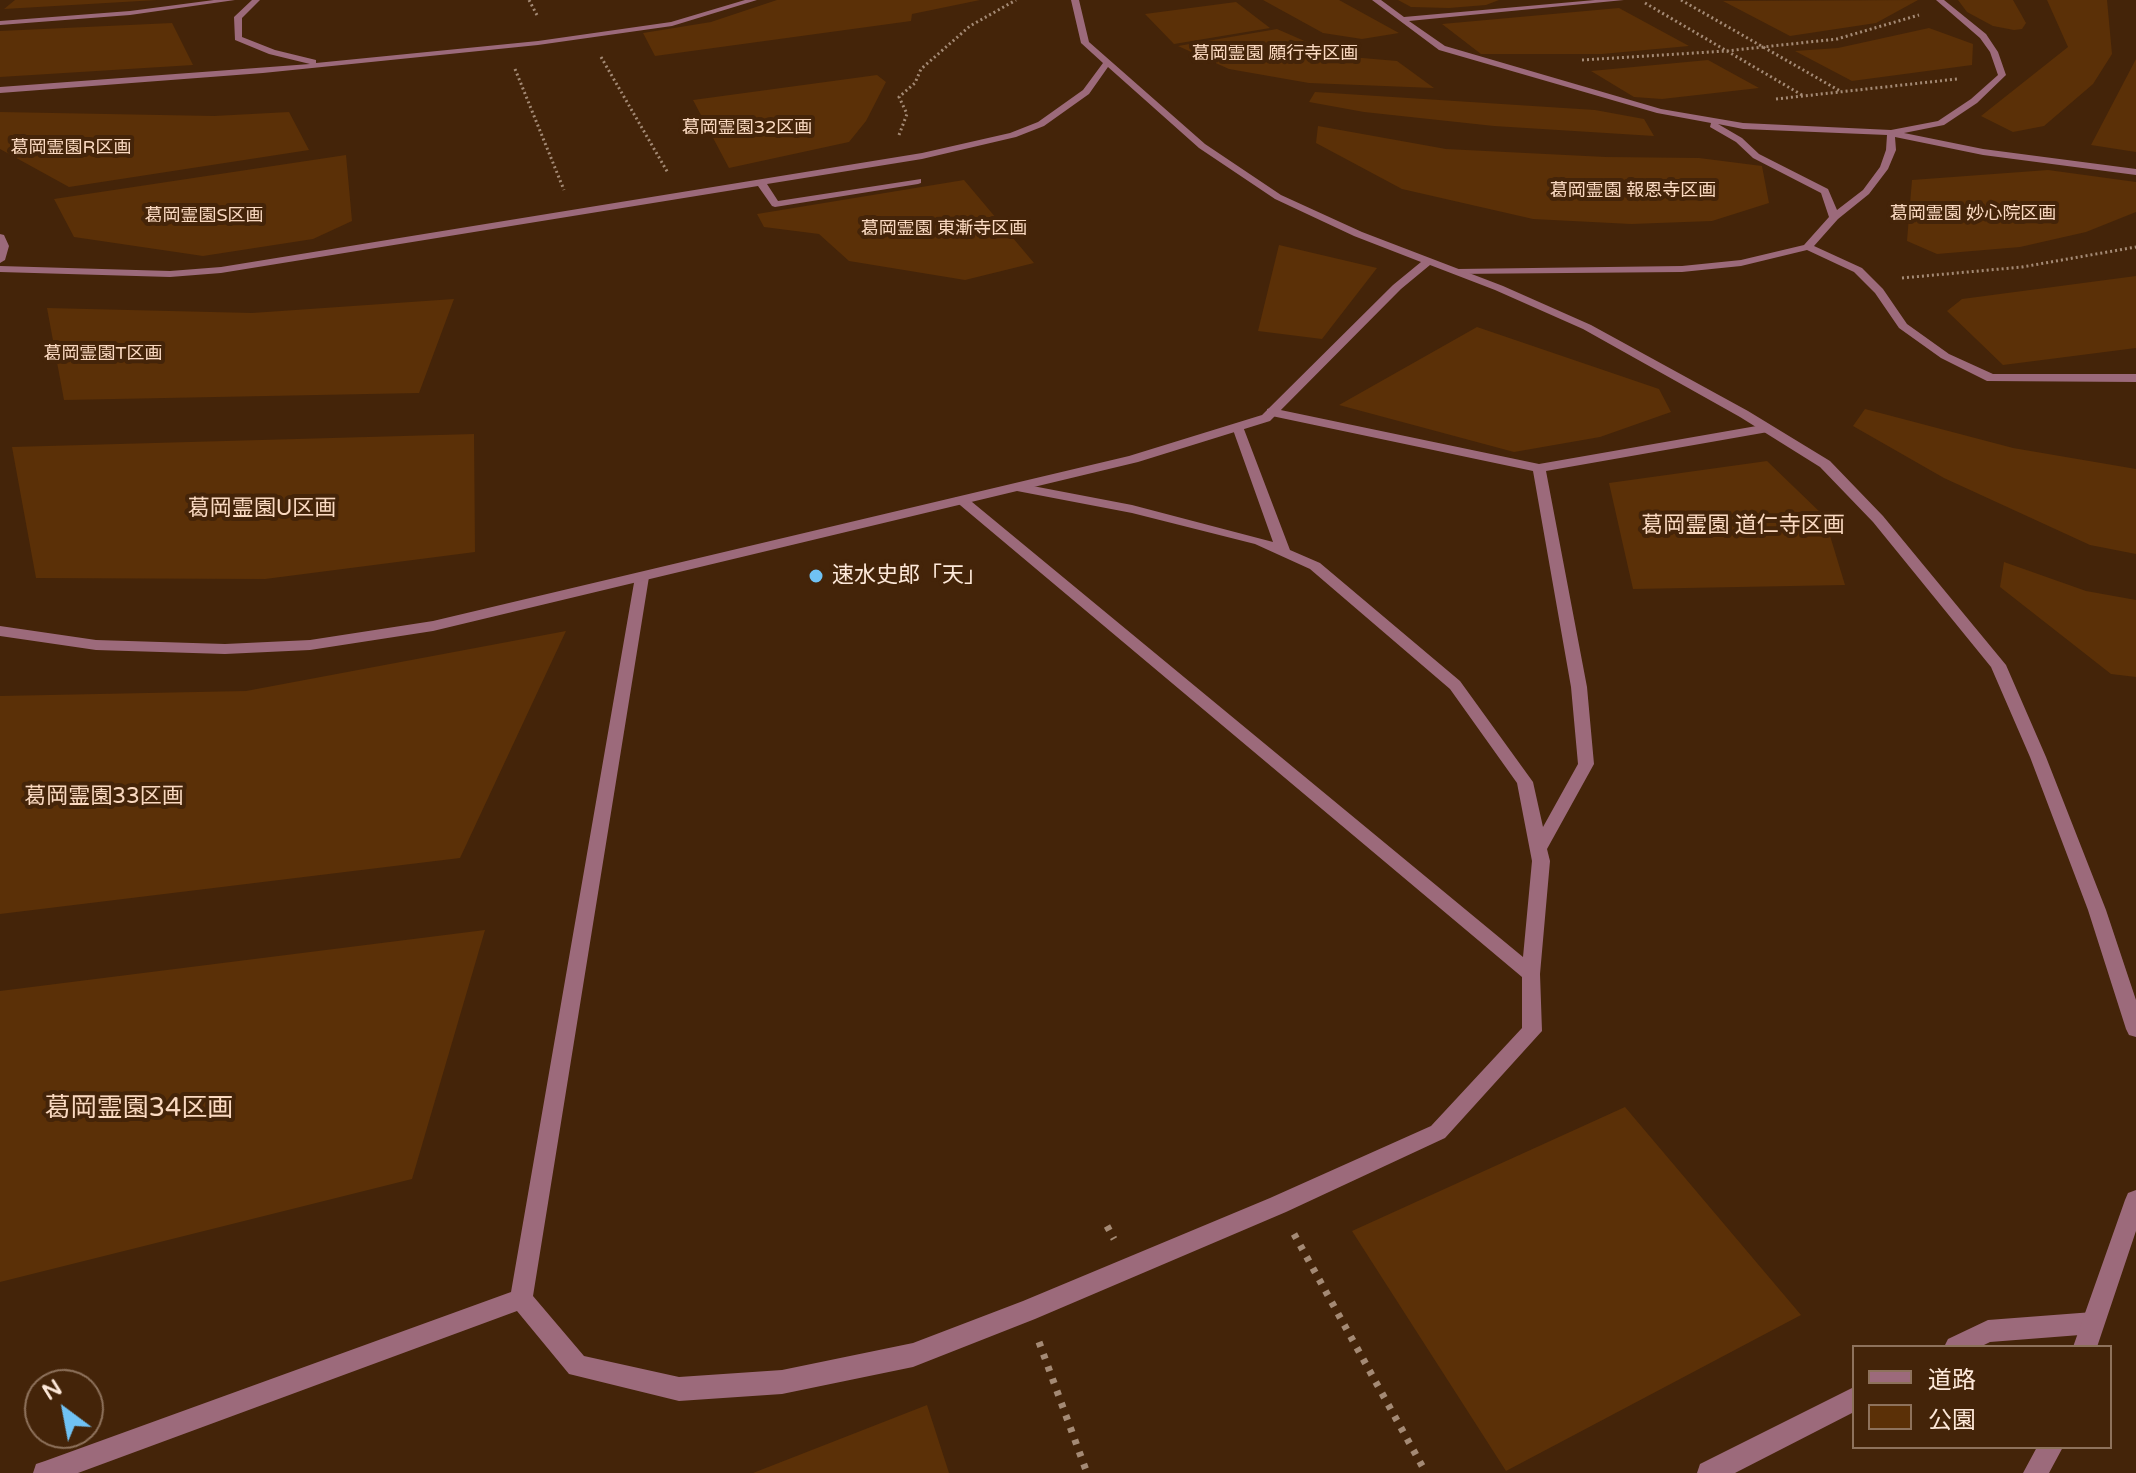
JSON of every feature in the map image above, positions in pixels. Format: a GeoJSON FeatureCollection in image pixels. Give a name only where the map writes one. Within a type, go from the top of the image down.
{"type":"FeatureCollection","features":[{"type":"Feature","properties":{"kind":"street"},"geometry":{"type":"LineString","coordinates":[[0,23],[130,13],[231,0]]}},
{"type":"Feature","properties":{"kind":"street"},"geometry":{"type":"LineString","coordinates":[[256,0],[238,17],[238,38],[272,52],[326,65]]}},
{"type":"Feature","properties":{"kind":"street"},"geometry":{"type":"LineString","coordinates":[[726,9],[732,0]]}},
{"type":"Feature","properties":{"kind":"street"},"geometry":{"type":"LineString","coordinates":[[0,90],[326,65],[589,36],[672,24],[753,0]]}},
{"type":"Feature","properties":{"kind":"street"},"geometry":{"type":"LineString","coordinates":[[1075,0],[1085,43],[1202,146],[1278,197],[1358,234],[1587,327],[1768,428],[1825,464],[1857,497],[1998,665],[2087,882],[2136,1029]]}},
{"type":"Feature","properties":{"kind":"street"},"geometry":{"type":"LineString","coordinates":[[1376,0],[1442,48],[1660,111],[1743,126],[1891,133],[1983,152],[2136,172]]}},
{"type":"Feature","properties":{"kind":"street"},"geometry":{"type":"LineString","coordinates":[[1402,19],[1620,0]]}},
{"type":"Feature","properties":{"kind":"street"},"geometry":{"type":"LineString","coordinates":[[1891,133],[1941,123],[1974,101],[2002,75],[1994,52],[1983,36],[1944,3]]}},
{"type":"Feature","properties":{"kind":"street"},"geometry":{"type":"LineString","coordinates":[[0,269],[170,274],[221,270],[971,146],[1041,124],[1086,92],[1107,63]]}},
{"type":"Feature","properties":{"kind":"street"},"geometry":{"type":"LineString","coordinates":[[1702,118],[1739,140],[1756,156],[1825,191],[1834,217]]}},
{"type":"Feature","properties":{"kind":"street"},"geometry":{"type":"LineString","coordinates":[[1457,272],[1682,269],[1741,263],[1808,247],[1834,217],[1866,192],[1885,167],[1891,150],[1891,133]]}},
{"type":"Feature","properties":{"kind":"street"},"geometry":{"type":"LineString","coordinates":[[761,183],[775,204],[918,181]]}},
{"type":"Feature","properties":{"kind":"street"},"geometry":{"type":"LineString","coordinates":[[0,237],[4,246],[0,260]]}},
{"type":"Feature","properties":{"kind":"street"},"geometry":{"type":"LineString","coordinates":[[1808,247],[1858,270],[1903,326],[1945,356],[1991,378],[2136,378]]}},
{"type":"Feature","properties":{"kind":"street"},"geometry":{"type":"LineString","coordinates":[[0,631],[96,645],[225,649],[310,645],[433,626],[1133,459],[1266,418],[1397,287],[1429,261]]}},
{"type":"Feature","properties":{"kind":"street"},"geometry":{"type":"LineString","coordinates":[[1271,412],[1539,468],[1768,428]]}},
{"type":"Feature","properties":{"kind":"street"},"geometry":{"type":"LineString","coordinates":[[1238,427],[1284,552]]}},
{"type":"Feature","properties":{"kind":"street"},"geometry":{"type":"LineString","coordinates":[[1538,850],[1586,764],[1579,687],[1539,468]]}},
{"type":"Feature","properties":{"kind":"street"},"geometry":{"type":"LineString","coordinates":[[642,577],[521,1299],[577,1366],[679,1389],[782,1382],[913,1355],[1027,1311],[1278,1205],[1438,1132],[1532,1031],[1531,974],[1541,861],[1525,782],[1455,685],[1315,566],[1260,541],[1146,513],[1017,487]]}},
{"type":"Feature","properties":{"kind":"street"},"geometry":{"type":"LineString","coordinates":[[961,500],[1531,974]]}},
{"type":"Feature","properties":{"kind":"street"},"geometry":{"type":"LineString","coordinates":[[2086,1345],[2136,1200]]}},
{"type":"Feature","properties":{"kind":"street"},"geometry":{"type":"LineString","coordinates":[[45,1473],[521,1299]]}},
{"type":"Feature","properties":{"kind":"street"},"geometry":{"type":"LineString","coordinates":[[1960,1345],[1988,1331],[2093,1323]]}},
{"type":"Feature","properties":{"kind":"street"},"geometry":{"type":"LineString","coordinates":[[1709,1473],[1852,1400]]}},
{"type":"Feature","properties":{"kind":"street"},"geometry":{"type":"LineString","coordinates":[[2035,1473],[2050,1449]]}},
{"type":"Feature","properties":{"kind":"path"},"geometry":{"type":"LineString","coordinates":[[882,162],[893,148],[907,114],[899,97],[915,83],[921,69],[970,26],[1016,0]]}},
{"type":"Feature","properties":{"kind":"path"},"geometry":{"type":"LineString","coordinates":[[1640,0],[1803,96]]}},
{"type":"Feature","properties":{"kind":"path"},"geometry":{"type":"LineString","coordinates":[[1681,0],[1841,92]]}},
{"type":"Feature","properties":{"kind":"path"},"geometry":{"type":"LineString","coordinates":[[1582,60],[1726,51],[1837,39],[1944,3]]}},
{"type":"Feature","properties":{"kind":"path"},"geometry":{"type":"LineString","coordinates":[[589,36],[681,196]]}},
{"type":"Feature","properties":{"kind":"path"},"geometry":{"type":"LineString","coordinates":[[505,46],[574,214]]}},
{"type":"Feature","properties":{"kind":"path"},"geometry":{"type":"LineString","coordinates":[[1771,99],[2002,75]]}},
{"type":"Feature","properties":{"kind":"path"},"geometry":{"type":"LineString","coordinates":[[1869,281],[2022,267],[2136,247]]}},
{"type":"Feature","properties":{"kind":"path"},"geometry":{"type":"LineString","coordinates":[[1278,1205],[1426,1473]]}},
{"type":"Feature","properties":{"kind":"path"},"geometry":{"type":"LineString","coordinates":[[1027,1311],[1087,1473]]}},
{"type":"Feature","properties":{"kind":"green space"},"geometry":{"type":"Polygon","coordinates":[[[15,0],[157,0],[4,9],[15,0]]]}},
{"type":"Feature","properties":{"kind":"green space"},"geometry":{"type":"Polygon","coordinates":[[[777,0],[980,0],[912,14],[911,21],[655,56],[643,33],[711,22],[777,0]]]}},
{"type":"Feature","properties":{"kind":"green space"},"geometry":{"type":"Polygon","coordinates":[[[1263,0],[1339,0],[1399,33],[1362,39],[1323,33],[1263,0]]]}},
{"type":"Feature","properties":{"kind":"green space"},"geometry":{"type":"Polygon","coordinates":[[[1398,0],[1499,0],[1486,5],[1449,8],[1411,7],[1398,0]]]}},
{"type":"Feature","properties":{"kind":"green space"},"geometry":{"type":"Polygon","coordinates":[[[1918,0],[1876,23],[1790,36],[1723,1],[1918,0]]]}},
{"type":"Feature","properties":{"kind":"green space"},"geometry":{"type":"Polygon","coordinates":[[[1958,0],[2013,0],[2026,23],[2022,29],[2014,30],[1993,26],[1967,12],[1958,0]]]}},
{"type":"Feature","properties":{"kind":"green space"},"geometry":{"type":"Polygon","coordinates":[[[2047,0],[2107,0],[2112,54],[2093,84],[2044,126],[2013,132],[1981,116],[2068,47],[2047,0]]]}},
{"type":"Feature","properties":{"kind":"green space"},"geometry":{"type":"Polygon","coordinates":[[[1236,2],[1270,28],[1174,44],[1145,14],[1236,2]]]}},
{"type":"Feature","properties":{"kind":"green space"},"geometry":{"type":"Polygon","coordinates":[[[1619,8],[1689,46],[1602,54],[1481,54],[1442,24],[1619,8]]]}},
{"type":"Feature","properties":{"kind":"green space"},"geometry":{"type":"Polygon","coordinates":[[[172,23],[193,65],[0,77],[0,31],[172,23]]]}},
{"type":"Feature","properties":{"kind":"green space"},"geometry":{"type":"Polygon","coordinates":[[[1929,28],[1973,44],[1972,65],[1852,81],[1795,51],[1838,48],[1929,28]]]}},
{"type":"Feature","properties":{"kind":"green space","name":"葛岡霊園 願行寺区画"},"geometry":{"type":"Polygon","coordinates":[[[1277,29],[1339,56],[1397,61],[1434,88],[1309,83],[1229,69],[1178,46],[1277,29]]]}},
{"type":"Feature","properties":{"kind":"green space"},"geometry":{"type":"Polygon","coordinates":[[[2136,59],[2136,152],[2091,145],[2136,59]]]}},
{"type":"Feature","properties":{"kind":"green space"},"geometry":{"type":"Polygon","coordinates":[[[1708,60],[1759,88],[1662,99],[1634,97],[1591,71],[1708,60]]]}},
{"type":"Feature","properties":{"kind":"green space","name":"葛岡霊園32区画"},"geometry":{"type":"Polygon","coordinates":[[[877,75],[886,82],[866,121],[849,142],[729,168],[693,100],[877,75]]]}},
{"type":"Feature","properties":{"kind":"green space","name":"葛岡霊園 報恩寺区画"},"geometry":{"type":"Polygon","coordinates":[[[1315,92],[1595,110],[1644,119],[1654,136],[1494,126],[1364,112],[1309,102],[1315,92]]]}},
{"type":"Feature","properties":{"kind":"green space","name":"葛岡霊園R区画"},"geometry":{"type":"Polygon","coordinates":[[[0,112],[214,116],[289,112],[309,150],[69,187],[0,149],[0,112]]]}},
{"type":"Feature","properties":{"kind":"green space","name":"葛岡霊園 報恩寺区画"},"geometry":{"type":"Polygon","coordinates":[[[1318,126],[1446,149],[1699,158],[1762,166],[1769,203],[1712,221],[1631,224],[1533,219],[1402,189],[1316,143],[1318,126]]]}},
{"type":"Feature","properties":{"kind":"green space","name":"葛岡霊園S区画"},"geometry":{"type":"Polygon","coordinates":[[[346,155],[352,221],[313,239],[203,256],[74,237],[54,199],[346,155]]]}},
{"type":"Feature","properties":{"kind":"green space","name":"葛岡霊園 妙心院区画"},"geometry":{"type":"Polygon","coordinates":[[[2048,170],[2136,182],[2136,212],[2086,232],[2020,247],[1937,254],[1907,241],[1912,180],[2048,170]]]}},
{"type":"Feature","properties":{"kind":"green space","name":"葛岡霊園 東漸寺区画"},"geometry":{"type":"Polygon","coordinates":[[[964,180],[1034,263],[965,280],[849,261],[819,234],[764,227],[757,214],[964,180]]]}},
{"type":"Feature","properties":{"kind":"green space"},"geometry":{"type":"Polygon","coordinates":[[[1279,245],[1377,268],[1322,339],[1258,331],[1279,245]]]}},
{"type":"Feature","properties":{"kind":"green space","name":"葛岡霊園 妙心院区画"},"geometry":{"type":"Polygon","coordinates":[[[2136,276],[2136,348],[2003,365],[1947,311],[1962,299],[2136,276]]]}},
{"type":"Feature","properties":{"kind":"green space","name":"葛岡霊園T区画"},"geometry":{"type":"Polygon","coordinates":[[[454,299],[419,393],[64,400],[47,308],[252,313],[454,299]]]}},
{"type":"Feature","properties":{"kind":"green space"},"geometry":{"type":"Polygon","coordinates":[[[1477,327],[1659,389],[1671,412],[1600,437],[1514,452],[1339,405],[1477,327]]]}},
{"type":"Feature","properties":{"kind":"green space"},"geometry":{"type":"Polygon","coordinates":[[[1865,409],[2013,448],[2136,469],[2136,554],[2090,545],[1944,478],[1853,426],[1865,409]]]}},
{"type":"Feature","properties":{"kind":"green space","name":"葛岡霊園U区画"},"geometry":{"type":"Polygon","coordinates":[[[474,434],[475,552],[265,579],[36,578],[12,447],[474,434]]]}},
{"type":"Feature","properties":{"kind":"green space","name":"葛岡霊園 道仁寺区画"},"geometry":{"type":"Polygon","coordinates":[[[1767,461],[1824,516],[1845,585],[1633,589],[1609,483],[1767,461]]]}},
{"type":"Feature","properties":{"kind":"green space"},"geometry":{"type":"Polygon","coordinates":[[[2004,562],[2086,591],[2136,600],[2136,677],[2111,674],[2000,587],[2004,562]]]}},
{"type":"Feature","properties":{"kind":"green space","name":"葛岡霊園33区画"},"geometry":{"type":"Polygon","coordinates":[[[566,631],[460,858],[0,914],[0,696],[246,691],[566,631]]]}},
{"type":"Feature","properties":{"kind":"green space","name":"葛岡霊園34区画"},"geometry":{"type":"Polygon","coordinates":[[[485,930],[412,1179],[0,1282],[0,991],[485,930]]]}},
{"type":"Feature","properties":{"kind":"green space"},"geometry":{"type":"Polygon","coordinates":[[[1625,1107],[1801,1315],[1506,1471],[1352,1231],[1625,1107]]]}},
{"type":"Feature","properties":{"kind":"green space"},"geometry":{"type":"Polygon","coordinates":[[[927,1405],[949,1473],[753,1473],[927,1405]]]}},
{"type":"Feature","properties":{"kind":"place","name":"速水史郎「天」"},"geometry":{"type":"Point","coordinates":[816,576]}}]}
